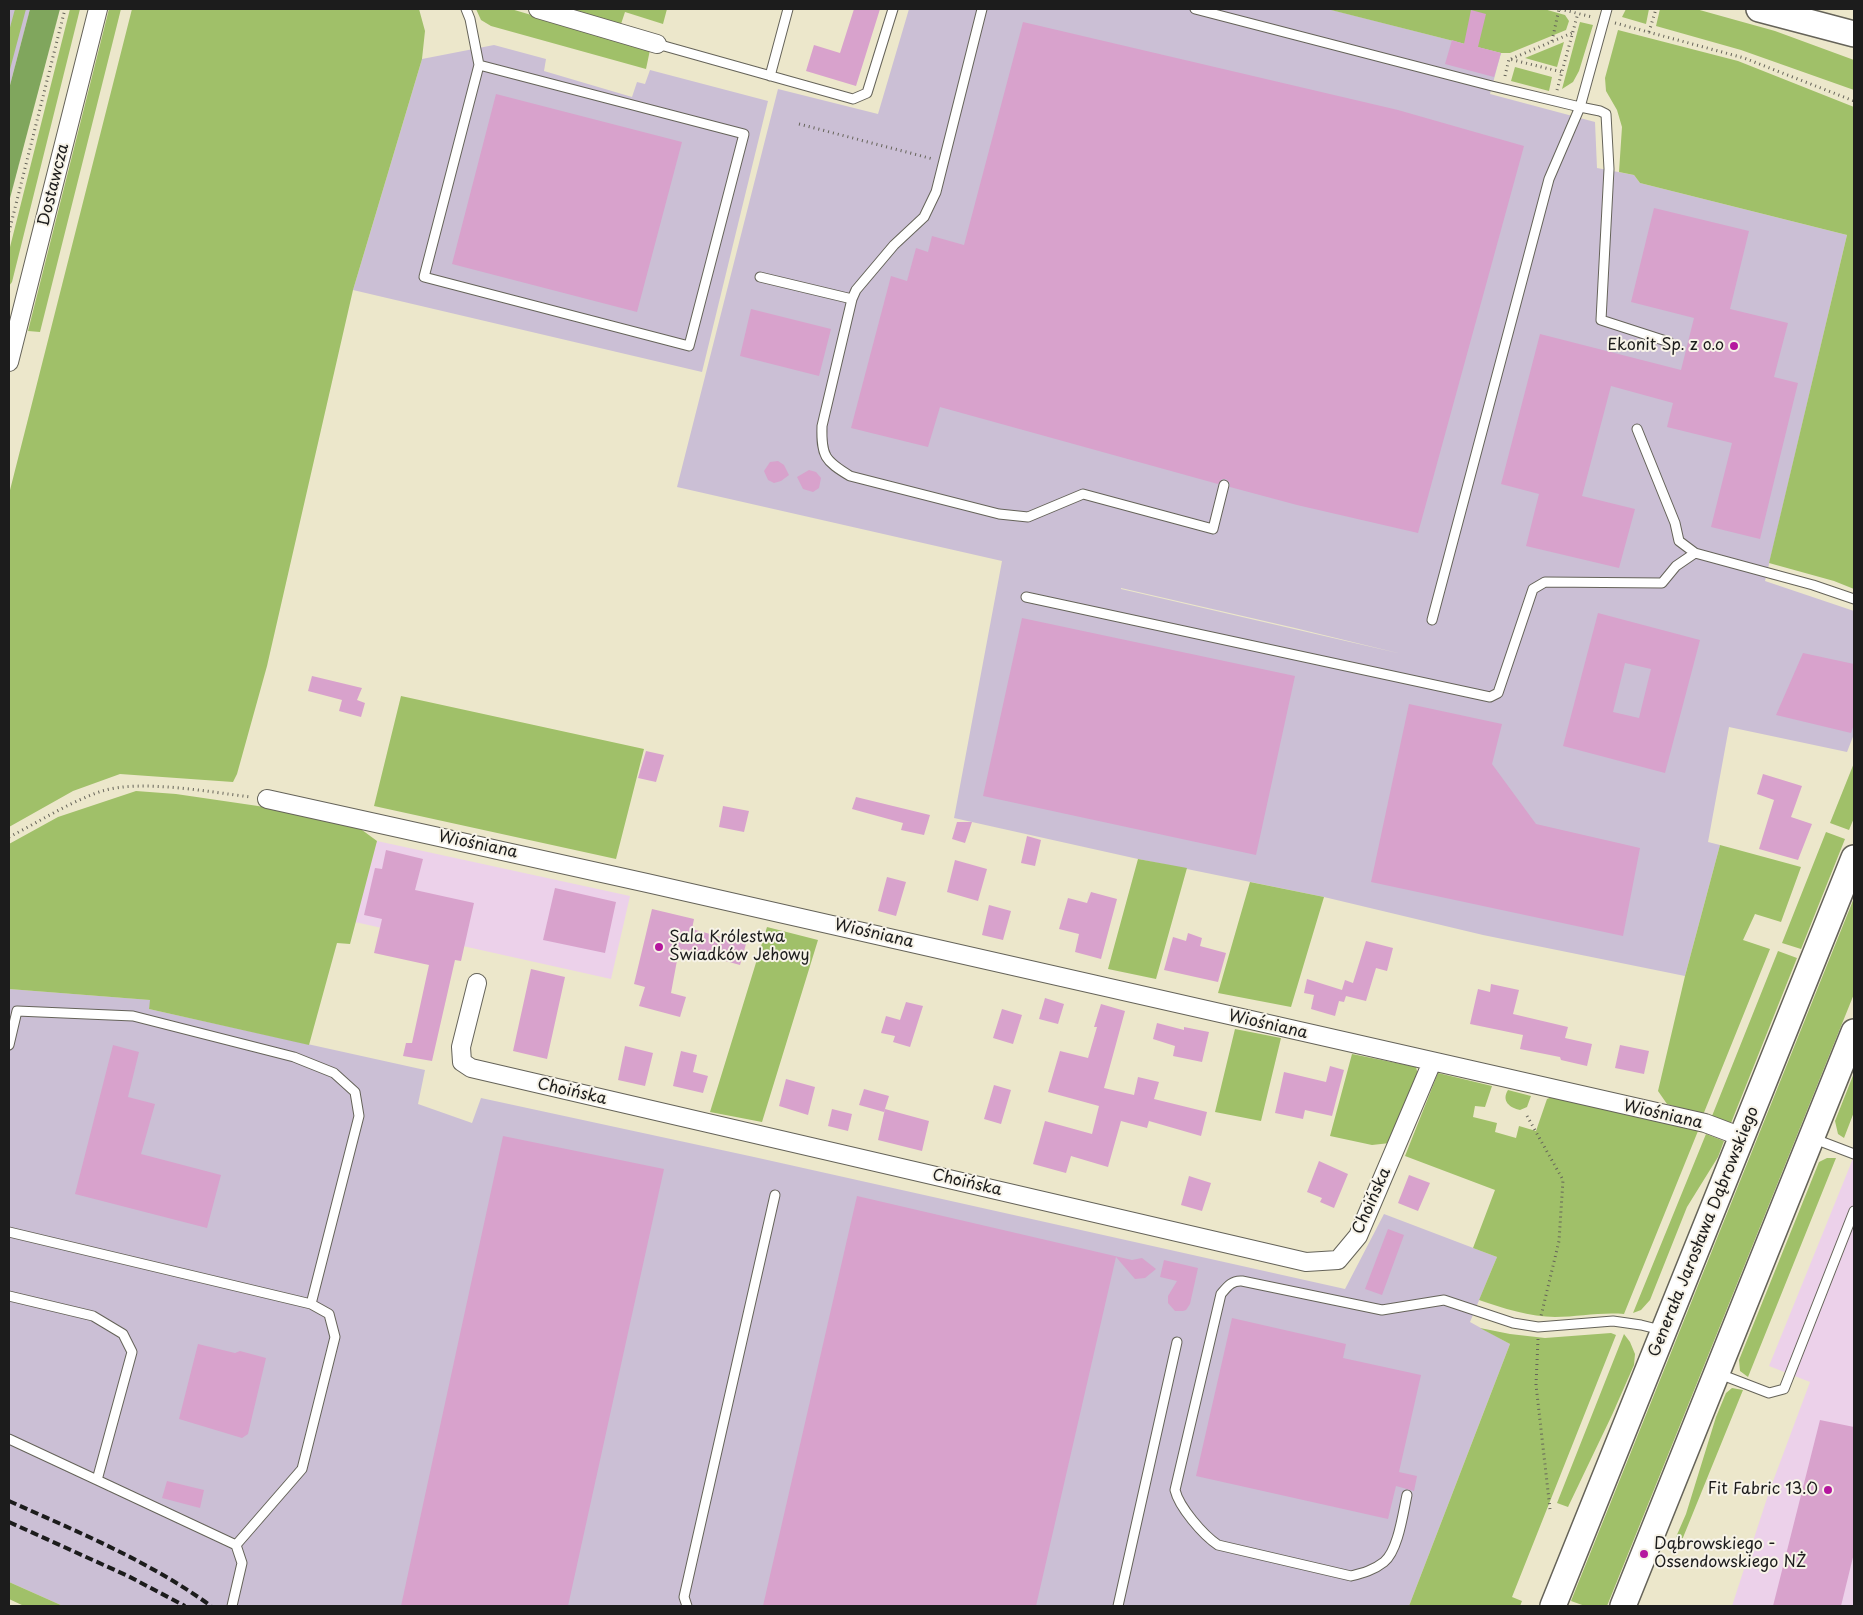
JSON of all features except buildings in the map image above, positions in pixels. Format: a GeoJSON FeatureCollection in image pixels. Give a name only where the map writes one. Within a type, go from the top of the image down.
{"type":"FeatureCollection","features":[{"type":"Feature","properties":{"kind":"main road"},"geometry":{"type":"LineString","coordinates":[[1759,9],[1854,34]]}},
{"type":"Feature","properties":{"kind":"main road","name":"Generała Jarosława Dąbrowskiego"},"geometry":{"type":"LineString","coordinates":[[1553,1606],[1854,858]]}},
{"type":"Feature","properties":{"kind":"main road"},"geometry":{"type":"LineString","coordinates":[[1623,1606],[1854,1032]]}},
{"type":"Feature","properties":{"kind":"street","name":"Dostawcza"},"geometry":{"type":"LineString","coordinates":[[9,362],[15,316],[98,9]]}},
{"type":"Feature","properties":{"kind":"street"},"geometry":{"type":"LineString","coordinates":[[538,9],[657,44]]}},
{"type":"Feature","properties":{"kind":"street","name":"Wiośniana"},"geometry":{"type":"LineString","coordinates":[[267,799],[647,883],[1705,1123],[1742,1137]]}},
{"type":"Feature","properties":{"kind":"street","name":"Choińska"},"geometry":{"type":"LineString","coordinates":[[476,983],[461,1047],[462,1062],[471,1068],[1306,1262],[1338,1260],[1358,1236],[1432,1062]]}},
{"type":"Feature","properties":{"kind":"lane"},"geometry":{"type":"LineString","coordinates":[[466,9],[470,19],[479,65],[424,277],[689,346],[744,134],[479,65]]}},
{"type":"Feature","properties":{"kind":"lane"},"geometry":{"type":"LineString","coordinates":[[770,76],[788,9]]}},
{"type":"Feature","properties":{"kind":"lane"},"geometry":{"type":"LineString","coordinates":[[657,44],[853,99],[867,93],[892,9]]}},
{"type":"Feature","properties":{"kind":"lane"},"geometry":{"type":"LineString","coordinates":[[982,9],[936,192],[924,217],[894,246],[856,290],[852,300],[822,426],[821,446],[831,464],[850,476],[999,514],[1028,517],[1083,494],[1213,529],[1224,485]]}},
{"type":"Feature","properties":{"kind":"lane"},"geometry":{"type":"LineString","coordinates":[[1196,9],[1606,114],[1609,169],[1601,320],[1669,342]]}},
{"type":"Feature","properties":{"kind":"lane"},"geometry":{"type":"LineString","coordinates":[[1432,620],[1549,179],[1580,107],[1607,9]]}},
{"type":"Feature","properties":{"kind":"lane"},"geometry":{"type":"LineString","coordinates":[[760,277],[852,300]]}},
{"type":"Feature","properties":{"kind":"lane"},"geometry":{"type":"LineString","coordinates":[[1637,429],[1675,523],[1679,541],[1695,553],[1814,585],[1854,599]]}},
{"type":"Feature","properties":{"kind":"lane"},"geometry":{"type":"LineString","coordinates":[[1026,597],[1490,697],[1498,693],[1533,590],[1545,582],[1662,583],[1676,566],[1695,553]]}},
{"type":"Feature","properties":{"kind":"lane"},"geometry":{"type":"LineString","coordinates":[[9,1045],[13,1010],[133,1016],[294,1057],[334,1073],[355,1092],[359,1116],[311,1304]]}},
{"type":"Feature","properties":{"kind":"lane"},"geometry":{"type":"LineString","coordinates":[[1812,1137],[1854,1154]]}},
{"type":"Feature","properties":{"kind":"lane"},"geometry":{"type":"LineString","coordinates":[[687,1606],[684,1597],[775,1196]]}},
{"type":"Feature","properties":{"kind":"lane"},"geometry":{"type":"LineString","coordinates":[[1717,1373],[1769,1393],[1784,1389],[1854,1211]]}},
{"type":"Feature","properties":{"kind":"lane"},"geometry":{"type":"LineString","coordinates":[[9,1232],[311,1304],[329,1314],[335,1337],[302,1469],[236,1545]]}},
{"type":"Feature","properties":{"kind":"lane"},"geometry":{"type":"LineString","coordinates":[[1407,1495],[1396,1542],[1386,1561],[1372,1570],[1351,1576],[1218,1545],[1211,1540],[1178,1500],[1175,1490],[1221,1294],[1229,1284],[1237,1280],[1382,1310],[1444,1300],[1512,1323],[1538,1327],[1613,1321],[1664,1331]]}},
{"type":"Feature","properties":{"kind":"lane"},"geometry":{"type":"LineString","coordinates":[[9,1296],[93,1316],[123,1334],[132,1352],[97,1480]]}},
{"type":"Feature","properties":{"kind":"lane"},"geometry":{"type":"LineString","coordinates":[[1118,1606],[1176,1342]]}},
{"type":"Feature","properties":{"kind":"lane"},"geometry":{"type":"LineString","coordinates":[[9,1439],[236,1545],[242,1563],[232,1606]]}},
{"type":"Feature","properties":{"kind":"path"},"geometry":{"type":"LineString","coordinates":[[9,232],[65,9]]}},
{"type":"Feature","properties":{"kind":"path"},"geometry":{"type":"LineString","coordinates":[[1552,42],[1560,9],[1744,58],[1854,101]]}},
{"type":"Feature","properties":{"kind":"path"},"geometry":{"type":"LineString","coordinates":[[1649,32],[1656,9]]}},
{"type":"Feature","properties":{"kind":"path"},"geometry":{"type":"LineString","coordinates":[[1554,101],[1578,13]]}},
{"type":"Feature","properties":{"kind":"path"},"geometry":{"type":"LineString","coordinates":[[1509,59],[1572,33]]}},
{"type":"Feature","properties":{"kind":"path"},"geometry":{"type":"LineString","coordinates":[[1502,88],[1509,59]]}},
{"type":"Feature","properties":{"kind":"path"},"geometry":{"type":"LineString","coordinates":[[1509,59],[1562,72]]}},
{"type":"Feature","properties":{"kind":"path"},"geometry":{"type":"LineString","coordinates":[[799,124],[944,162]]}},
{"type":"Feature","properties":{"kind":"path"},"geometry":{"type":"LineString","coordinates":[[9,838],[81,799],[104,791],[135,785],[267,799]]}},
{"type":"Feature","properties":{"kind":"path"},"geometry":{"type":"LineString","coordinates":[[1527,1116],[1564,1180],[1559,1241],[1538,1327],[1536,1385],[1550,1509]]}},
{"type":"Feature","properties":{"kind":"shaded area"},"geometry":{"type":"Polygon","coordinates":[[[9,9],[30,9],[9,89],[9,9]]]}},
{"type":"Feature","properties":{"kind":"shaded area"},"geometry":{"type":"Polygon","coordinates":[[[909,9],[1328,9],[1501,53],[1490,94],[1595,122],[1597,168],[1634,175],[1640,183],[1847,235],[1765,581],[1854,611],[1854,734],[1847,752],[1729,727],[1708,842],[1720,845],[1685,976],[1483,935],[1324,897],[1138,859],[954,818],[1002,561],[677,487],[778,89],[878,114],[909,9]],[[1121,588],[1402,654],[1295,628],[1121,588]]]}},
{"type":"Feature","properties":{"kind":"shaded area"},"geometry":{"type":"Polygon","coordinates":[[[494,45],[546,59],[544,71],[632,97],[637,82],[645,84],[650,70],[768,101],[702,372],[353,290],[422,59],[494,45]]]}},
{"type":"Feature","properties":{"kind":"shaded area"},"geometry":{"type":"Polygon","coordinates":[[[377,841],[630,896],[611,979],[355,922],[377,841]]]}},
{"type":"Feature","properties":{"kind":"shaded area"},"geometry":{"type":"Polygon","coordinates":[[[9,989],[151,1000],[149,1009],[425,1070],[418,1104],[472,1123],[481,1098],[1345,1289],[1384,1214],[1497,1257],[1470,1322],[1510,1344],[1409,1606],[63,1606],[9,1582],[9,989]]]}},
{"type":"Feature","properties":{"kind":"shaded area"},"geometry":{"type":"Polygon","coordinates":[[[1854,1156],[1854,1606],[1732,1606],[1769,1492],[1810,1382],[1769,1366],[1854,1156]]]}},
{"type":"Feature","properties":{"kind":"green space"},"geometry":{"type":"Polygon","coordinates":[[[15,9],[26,9],[9,73],[9,31],[15,9]]]}},
{"type":"Feature","properties":{"kind":"green space"},"geometry":{"type":"Polygon","coordinates":[[[30,9],[60,9],[9,202],[9,89],[30,9]]]}},
{"type":"Feature","properties":{"kind":"green space"},"geometry":{"type":"Polygon","coordinates":[[[70,9],[80,9],[12,282],[9,286],[9,251],[70,9]]]}},
{"type":"Feature","properties":{"kind":"green space"},"geometry":{"type":"Polygon","coordinates":[[[109,9],[121,9],[40,332],[28,331],[109,9]]]}},
{"type":"Feature","properties":{"kind":"green space"},"geometry":{"type":"Polygon","coordinates":[[[132,9],[419,9],[425,31],[422,59],[353,290],[267,666],[237,774],[233,782],[120,774],[73,791],[9,827],[9,494],[132,9]]]}},
{"type":"Feature","properties":{"kind":"green space"},"geometry":{"type":"Polygon","coordinates":[[[476,9],[511,9],[650,50],[646,69],[491,26],[481,20],[476,9]]]}},
{"type":"Feature","properties":{"kind":"green space"},"geometry":{"type":"Polygon","coordinates":[[[571,9],[667,9],[663,24],[625,12],[621,24],[571,9]]]}},
{"type":"Feature","properties":{"kind":"green space"},"geometry":{"type":"Polygon","coordinates":[[[1327,9],[1544,9],[1565,15],[1569,21],[1566,30],[1510,53],[1501,53],[1327,9]]]}},
{"type":"Feature","properties":{"kind":"green space"},"geometry":{"type":"Polygon","coordinates":[[[1626,9],[1649,9],[1646,24],[1622,17],[1626,9]]]}},
{"type":"Feature","properties":{"kind":"green space"},"geometry":{"type":"Polygon","coordinates":[[[1660,9],[1696,9],[1775,31],[1854,60],[1854,90],[1741,50],[1656,26],[1660,9]]]}},
{"type":"Feature","properties":{"kind":"green space"},"geometry":{"type":"Polygon","coordinates":[[[1580,22],[1593,25],[1579,71],[1573,82],[1562,89],[1580,22]]]}},
{"type":"Feature","properties":{"kind":"green space"},"geometry":{"type":"Polygon","coordinates":[[[1618,30],[1738,61],[1854,107],[1854,589],[1834,581],[1769,563],[1847,235],[1640,183],[1634,175],[1619,172],[1622,127],[1617,110],[1606,91],[1605,78],[1618,30]]]}},
{"type":"Feature","properties":{"kind":"green space"},"geometry":{"type":"Polygon","coordinates":[[[1564,42],[1557,67],[1525,58],[1564,42]]]}},
{"type":"Feature","properties":{"kind":"green space"},"geometry":{"type":"Polygon","coordinates":[[[1515,67],[1552,77],[1549,91],[1511,81],[1515,67]]]}},
{"type":"Feature","properties":{"kind":"green space"},"geometry":{"type":"Polygon","coordinates":[[[401,696],[644,749],[616,859],[374,806],[401,696]]]}},
{"type":"Feature","properties":{"kind":"green space"},"geometry":{"type":"Polygon","coordinates":[[[1854,763],[1854,818],[1849,830],[1830,823],[1854,763]]]}},
{"type":"Feature","properties":{"kind":"green space"},"geometry":{"type":"Polygon","coordinates":[[[136,791],[176,794],[258,806],[358,827],[377,841],[350,944],[337,943],[309,1045],[149,1009],[150,1000],[9,989],[9,844],[58,817],[136,791]]]}},
{"type":"Feature","properties":{"kind":"green space"},"geometry":{"type":"Polygon","coordinates":[[[1826,832],[1845,839],[1801,949],[1782,943],[1826,832]]]}},
{"type":"Feature","properties":{"kind":"green space"},"geometry":{"type":"Polygon","coordinates":[[[1720,845],[1801,867],[1781,922],[1755,914],[1743,940],[1770,949],[1703,1115],[1667,1104],[1658,1091],[1685,976],[1720,845]]]}},
{"type":"Feature","properties":{"kind":"green space"},"geometry":{"type":"Polygon","coordinates":[[[1138,859],[1187,868],[1156,979],[1108,969],[1138,859]]]}},
{"type":"Feature","properties":{"kind":"green space"},"geometry":{"type":"Polygon","coordinates":[[[1250,882],[1324,897],[1291,1007],[1218,993],[1250,882]]]}},
{"type":"Feature","properties":{"kind":"green space"},"geometry":{"type":"Polygon","coordinates":[[[1854,898],[1854,994],[1607,1606],[1585,1606],[1571,1601],[1854,898]]]}},
{"type":"Feature","properties":{"kind":"green space"},"geometry":{"type":"Polygon","coordinates":[[[767,927],[818,940],[762,1122],[710,1112],[767,927]]]}},
{"type":"Feature","properties":{"kind":"green space"},"geometry":{"type":"Polygon","coordinates":[[[1778,951],[1797,958],[1731,1123],[1712,1116],[1778,951]]]}},
{"type":"Feature","properties":{"kind":"green space"},"geometry":{"type":"Polygon","coordinates":[[[1235,1029],[1281,1038],[1261,1121],[1215,1112],[1235,1029]]]}},
{"type":"Feature","properties":{"kind":"green space"},"geometry":{"type":"Polygon","coordinates":[[[1352,1054],[1416,1067],[1419,1079],[1390,1143],[1372,1145],[1330,1136],[1352,1054]]]}},
{"type":"Feature","properties":{"kind":"green space"},"geometry":{"type":"Polygon","coordinates":[[[1438,1073],[1492,1086],[1485,1107],[1475,1106],[1473,1117],[1497,1123],[1495,1132],[1516,1138],[1519,1126],[1536,1131],[1547,1099],[1554,1096],[1698,1131],[1624,1314],[1546,1317],[1517,1312],[1479,1300],[1497,1257],[1473,1248],[1495,1190],[1405,1156],[1438,1073]]]}},
{"type":"Feature","properties":{"kind":"green space"},"geometry":{"type":"Polygon","coordinates":[[[1854,1073],[1854,1112],[1844,1138],[1838,1134],[1835,1121],[1854,1073]]]}},
{"type":"Feature","properties":{"kind":"green space"},"geometry":{"type":"Polygon","coordinates":[[[1508,1090],[1531,1096],[1527,1107],[1520,1110],[1510,1106],[1506,1101],[1508,1090]]]}},
{"type":"Feature","properties":{"kind":"green space"},"geometry":{"type":"Polygon","coordinates":[[[1706,1134],[1724,1141],[1718,1157],[1687,1207],[1650,1300],[1641,1310],[1633,1313],[1706,1134]]]}},
{"type":"Feature","properties":{"kind":"green space"},"geometry":{"type":"Polygon","coordinates":[[[1827,1158],[1836,1158],[1748,1377],[1740,1371],[1739,1360],[1819,1162],[1827,1158]]]}},
{"type":"Feature","properties":{"kind":"green space"},"geometry":{"type":"Polygon","coordinates":[[[1480,1328],[1545,1338],[1611,1333],[1616,1335],[1512,1597],[1522,1601],[1520,1606],[1409,1606],[1510,1344],[1480,1328]]]}},
{"type":"Feature","properties":{"kind":"green space"},"geometry":{"type":"Polygon","coordinates":[[[1624,1334],[1635,1354],[1634,1365],[1568,1507],[1557,1503],[1624,1334]]]}},
{"type":"Feature","properties":{"kind":"green space"},"geometry":{"type":"Polygon","coordinates":[[[1732,1388],[1743,1390],[1682,1540],[1676,1537],[1686,1514],[1716,1417],[1726,1393],[1732,1388]]]}},
{"type":"Feature","properties":{"kind":"green space"},"geometry":{"type":"Polygon","coordinates":[[[9,1582],[63,1606],[24,1606],[9,1599],[9,1582]]]}},
{"type":"Feature","properties":{"kind":"railway"},"geometry":{"type":"LineString","coordinates":[[9,1501],[138,1561],[211,1606]]}},
{"type":"Feature","properties":{"kind":"railway"},"geometry":{"type":"LineString","coordinates":[[9,1522],[128,1576],[185,1606]]}},
{"type":"Feature","properties":{"kind":"place","name":"Ekonit Sp. z o.o"},"geometry":{"type":"Point","coordinates":[1734,346]}},
{"type":"Feature","properties":{"kind":"place","name":"Sala Królestwa Świadków Jehowy"},"geometry":{"type":"Point","coordinates":[659,947]}},
{"type":"Feature","properties":{"kind":"place","name":"Fit Fabric 13.0"},"geometry":{"type":"Point","coordinates":[1828,1490]}},
{"type":"Feature","properties":{"kind":"place","name":"Dąbrowskiego - Ossendowskiego NŻ"},"geometry":{"type":"Point","coordinates":[1644,1554]}}]}
